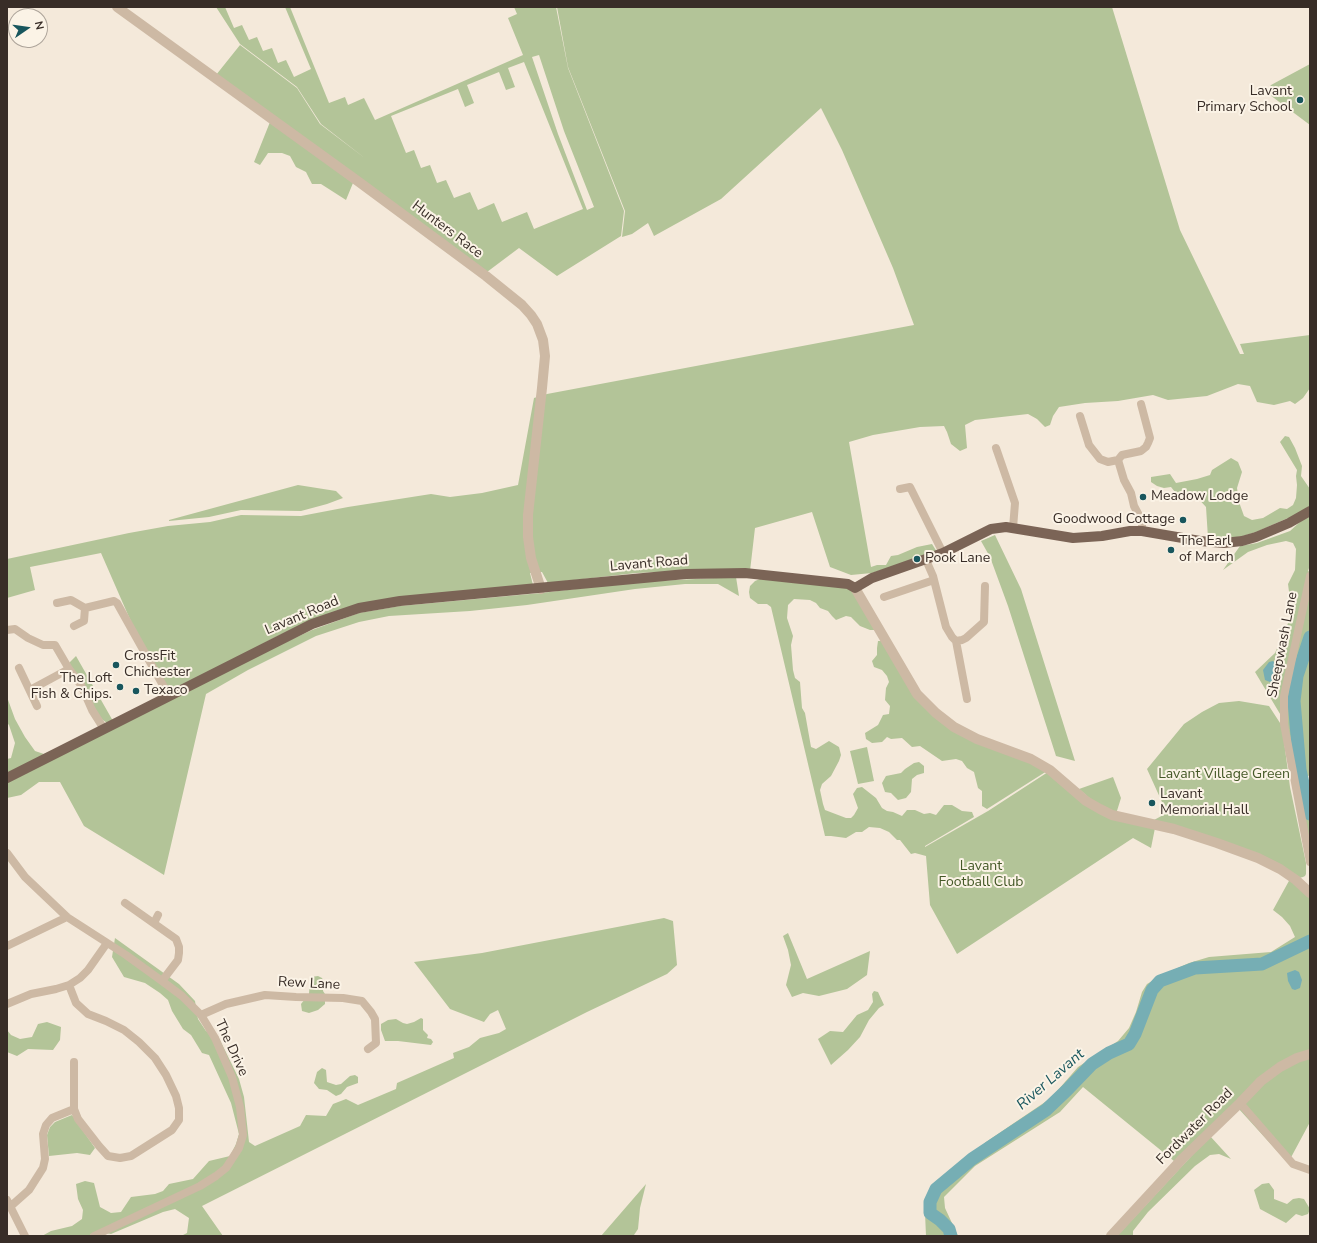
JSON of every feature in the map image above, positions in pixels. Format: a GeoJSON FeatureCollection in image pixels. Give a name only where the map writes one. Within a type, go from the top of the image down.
{"type":"FeatureCollection","features":[{"type":"Feature","properties":{"kind":"main road"},"geometry":{"type":"LineString","coordinates":[[855,588],[872,578],[943,553],[991,529],[1006,527],[1074,538],[1102,536],[1130,531],[1142,531],[1200,542],[1242,541],[1256,537],[1289,523],[1310,511]]}},
{"type":"Feature","properties":{"kind":"main road","name":"Lavant Road"},"geometry":{"type":"LineString","coordinates":[[7,778],[312,624],[356,609],[400,601],[541,589],[644,577],[726,573],[766,575],[848,584],[855,588]]}},
{"type":"Feature","properties":{"kind":"street","name":"Hunters Race"},"geometry":{"type":"LineString","coordinates":[[117,7],[359,182],[522,305],[537,324],[543,340],[545,356],[528,515],[528,538],[541,589]]}},
{"type":"Feature","properties":{"kind":"street"},"geometry":{"type":"LineString","coordinates":[[1080,416],[1089,445],[1100,459],[1108,462],[1118,460],[1122,455],[1141,451],[1146,447],[1150,438],[1141,404]]}},
{"type":"Feature","properties":{"kind":"street"},"geometry":{"type":"LineString","coordinates":[[996,448],[1015,503],[1013,528]]}},
{"type":"Feature","properties":{"kind":"street"},"geometry":{"type":"LineString","coordinates":[[1118,460],[1124,480],[1131,492],[1134,506],[1142,521],[1142,531]]}},
{"type":"Feature","properties":{"kind":"street"},"geometry":{"type":"LineString","coordinates":[[900,489],[910,487],[943,553]]}},
{"type":"Feature","properties":{"kind":"street"},"geometry":{"type":"LineString","coordinates":[[926,560],[934,580],[946,627],[956,641],[967,699]]}},
{"type":"Feature","properties":{"kind":"street","name":"Sheepwash Lane"},"geometry":{"type":"LineString","coordinates":[[1310,576],[1284,696],[1284,724],[1310,862]]}},
{"type":"Feature","properties":{"kind":"street"},"geometry":{"type":"LineString","coordinates":[[884,597],[934,580]]}},
{"type":"Feature","properties":{"kind":"street"},"geometry":{"type":"LineString","coordinates":[[956,641],[966,638],[984,622],[985,586]]}},
{"type":"Feature","properties":{"kind":"street"},"geometry":{"type":"LineString","coordinates":[[855,588],[916,694],[936,713],[954,727],[977,739],[1031,759],[1050,770],[1100,810],[1112,815],[1181,831],[1217,842],[1258,858],[1280,869],[1296,880],[1310,893]]}},
{"type":"Feature","properties":{"kind":"street"},"geometry":{"type":"LineString","coordinates":[[58,603],[71,600],[85,608],[114,601],[169,696]]}},
{"type":"Feature","properties":{"kind":"street"},"geometry":{"type":"LineString","coordinates":[[74,626],[84,621],[85,608]]}},
{"type":"Feature","properties":{"kind":"street"},"geometry":{"type":"LineString","coordinates":[[7,630],[15,629],[28,638],[43,645],[55,645],[69,669],[81,685],[92,710],[104,728]]}},
{"type":"Feature","properties":{"kind":"street"},"geometry":{"type":"LineString","coordinates":[[19,668],[37,706]]}},
{"type":"Feature","properties":{"kind":"street"},"geometry":{"type":"LineString","coordinates":[[30,690],[69,669]]}},
{"type":"Feature","properties":{"kind":"street","name":"The Drive"},"geometry":{"type":"LineString","coordinates":[[7,853],[24,877],[68,917],[126,955],[162,981],[182,996],[201,1015],[215,1038],[232,1077],[240,1107],[243,1135],[239,1148],[226,1168],[200,1186],[94,1236]]}},
{"type":"Feature","properties":{"kind":"street"},"geometry":{"type":"LineString","coordinates":[[125,903],[176,939],[180,953],[178,960],[162,981]]}},
{"type":"Feature","properties":{"kind":"street"},"geometry":{"type":"LineString","coordinates":[[154,923],[158,915]]}},
{"type":"Feature","properties":{"kind":"street"},"geometry":{"type":"LineString","coordinates":[[7,946],[68,917]]}},
{"type":"Feature","properties":{"kind":"street"},"geometry":{"type":"LineString","coordinates":[[7,1004],[31,994],[69,985],[80,978],[88,970],[107,943]]}},
{"type":"Feature","properties":{"kind":"street"},"geometry":{"type":"LineString","coordinates":[[69,985],[76,1003],[88,1014],[124,1030],[155,1058],[166,1075],[176,1096],[179,1108],[179,1120],[172,1130],[131,1156],[120,1158],[108,1156],[78,1119],[74,1109],[74,1062]]}},
{"type":"Feature","properties":{"kind":"street","name":"Rew Lane"},"geometry":{"type":"LineString","coordinates":[[201,1015],[226,1004],[265,995],[343,998],[362,1001],[372,1012],[375,1019],[376,1044],[368,1049]]}},
{"type":"Feature","properties":{"kind":"street","name":"Fordwater Road"},"geometry":{"type":"LineString","coordinates":[[1111,1236],[1182,1158],[1240,1104],[1261,1081],[1280,1067],[1297,1058],[1310,1054]]}},
{"type":"Feature","properties":{"kind":"street"},"geometry":{"type":"LineString","coordinates":[[1240,1104],[1292,1164],[1310,1170]]}},
{"type":"Feature","properties":{"kind":"street"},"geometry":{"type":"LineString","coordinates":[[25,1236],[9,1203],[29,1190],[43,1168],[45,1159],[43,1134],[46,1125],[52,1118],[74,1109]]}},
{"type":"Feature","properties":{"kind":"green space"},"geometry":{"type":"Polygon","coordinates":[[[216,7],[225,7],[234,28],[242,25],[249,40],[257,37],[263,51],[272,48],[278,63],[286,60],[294,77],[311,69],[285,7],[290,7],[329,103],[345,97],[348,105],[364,98],[375,120],[523,55],[508,18],[517,14],[514,7],[556,7],[568,68],[624,211],[621,236],[557,276],[519,248],[487,272],[216,75],[240,45],[297,88],[320,124],[366,159],[321,124],[297,87],[240,44],[216,7]],[[539,55],[532,57],[558,134],[587,210],[594,207],[564,131],[539,55]],[[524,62],[508,68],[515,87],[506,90],[499,72],[467,85],[474,103],[465,107],[458,89],[391,116],[406,153],[414,150],[421,168],[430,165],[437,183],[446,180],[454,198],[470,192],[478,210],[494,203],[502,222],[527,212],[534,229],[583,209],[524,62]]]}},
{"type":"Feature","properties":{"kind":"green space"},"geometry":{"type":"Polygon","coordinates":[[[557,7],[1112,7],[1180,230],[1240,354],[1244,354],[1240,344],[1310,335],[1310,388],[1303,398],[1295,404],[1290,401],[1274,405],[1257,402],[1250,386],[1238,384],[1207,396],[1168,400],[1153,395],[1118,401],[1085,403],[1059,407],[1053,416],[1050,425],[1045,427],[1037,419],[1028,414],[975,420],[965,425],[967,448],[960,451],[951,444],[944,426],[920,427],[873,435],[849,442],[871,567],[886,565],[891,556],[898,555],[917,547],[932,544],[937,552],[872,573],[851,575],[830,567],[812,512],[755,528],[750,571],[636,573],[548,583],[542,572],[530,573],[533,585],[399,598],[311,621],[280,635],[169,692],[132,624],[101,553],[30,567],[35,590],[7,598],[7,559],[129,533],[168,526],[210,522],[241,515],[301,516],[431,494],[450,497],[482,493],[518,485],[534,398],[547,394],[914,325],[893,268],[842,150],[821,108],[721,199],[654,236],[648,223],[632,234],[622,237],[625,211],[568,67],[557,7]]]}},
{"type":"Feature","properties":{"kind":"green space","name":"Lavant Primary School"},"geometry":{"type":"Polygon","coordinates":[[[1310,64],[1310,125],[1266,92],[1271,85],[1310,64]]]}},
{"type":"Feature","properties":{"kind":"green space"},"geometry":{"type":"Polygon","coordinates":[[[270,122],[353,183],[346,200],[321,184],[312,184],[306,172],[296,167],[290,156],[282,153],[268,153],[260,165],[254,162],[270,122]]]}},
{"type":"Feature","properties":{"kind":"green space"},"geometry":{"type":"Polygon","coordinates":[[[1285,436],[1289,437],[1295,448],[1302,466],[1301,476],[1310,489],[1310,565],[1308,571],[1310,572],[1310,775],[1296,783],[1286,724],[1255,672],[1275,653],[1289,621],[1291,607],[1288,584],[1295,570],[1296,549],[1293,543],[1286,541],[1267,545],[1248,552],[1223,570],[1240,546],[1257,543],[1290,531],[1301,521],[1288,518],[1243,536],[1231,538],[1208,538],[1206,507],[1195,495],[1190,494],[1183,496],[1175,492],[1171,487],[1164,488],[1151,482],[1151,477],[1170,474],[1176,483],[1197,479],[1210,475],[1212,470],[1231,458],[1238,462],[1242,472],[1237,488],[1239,502],[1244,516],[1252,520],[1263,518],[1280,508],[1287,509],[1293,505],[1296,498],[1297,470],[1280,442],[1285,436]]]}},
{"type":"Feature","properties":{"kind":"green space"},"geometry":{"type":"Polygon","coordinates":[[[298,485],[336,491],[343,498],[301,511],[241,510],[209,517],[169,521],[169,520],[298,485]]]}},
{"type":"Feature","properties":{"kind":"green space"},"geometry":{"type":"Polygon","coordinates":[[[995,535],[1021,589],[1075,761],[1056,756],[1008,606],[990,557],[981,541],[995,535]]]}},
{"type":"Feature","properties":{"kind":"green space"},"geometry":{"type":"Polygon","coordinates":[[[736,577],[739,596],[718,584],[685,584],[635,589],[527,605],[470,611],[389,616],[359,622],[316,636],[248,670],[206,694],[164,875],[84,826],[60,782],[39,782],[21,795],[7,798],[7,759],[11,758],[15,743],[7,723],[7,697],[15,719],[25,737],[35,751],[44,754],[312,630],[359,613],[400,606],[541,593],[635,582],[736,577]]]}},
{"type":"Feature","properties":{"kind":"green space","name":"Lavant Football Club"},"geometry":{"type":"Polygon","coordinates":[[[760,579],[847,588],[853,591],[876,630],[870,630],[860,626],[851,617],[846,616],[836,620],[828,611],[820,608],[816,603],[810,600],[794,599],[788,605],[787,618],[793,636],[791,645],[793,670],[795,678],[800,682],[802,708],[805,713],[811,747],[816,749],[829,741],[839,747],[841,755],[831,776],[822,784],[820,790],[825,810],[846,818],[851,818],[858,808],[853,794],[857,788],[862,787],[876,798],[882,808],[902,816],[907,810],[915,810],[924,814],[930,813],[936,815],[944,805],[952,805],[962,811],[972,812],[974,817],[925,847],[988,811],[1048,772],[1085,802],[1155,828],[1151,848],[1133,838],[957,954],[930,905],[926,856],[915,853],[911,854],[900,840],[897,840],[889,832],[880,828],[869,827],[862,832],[856,832],[846,838],[825,836],[771,607],[767,604],[758,604],[750,598],[750,586],[755,581],[760,579]]]}},
{"type":"Feature","properties":{"kind":"green space"},"geometry":{"type":"Polygon","coordinates":[[[878,641],[883,641],[935,714],[1047,771],[987,809],[982,806],[982,791],[978,788],[974,772],[967,768],[962,761],[956,759],[942,761],[920,746],[912,747],[902,738],[891,739],[887,737],[882,742],[872,743],[866,739],[865,733],[878,725],[883,715],[889,714],[890,706],[885,700],[886,688],[889,682],[887,676],[882,670],[874,667],[872,661],[877,655],[878,641]]]}},
{"type":"Feature","properties":{"kind":"green space"},"geometry":{"type":"Polygon","coordinates":[[[76,656],[113,721],[107,723],[100,718],[68,664],[76,656]]]}},
{"type":"Feature","properties":{"kind":"green space","name":"Lavant Village Green"},"geometry":{"type":"Polygon","coordinates":[[[1239,701],[1269,706],[1282,726],[1290,787],[1306,863],[1306,874],[1303,877],[1299,878],[1154,820],[1167,813],[1147,769],[1184,724],[1219,703],[1239,701]]]}},
{"type":"Feature","properties":{"kind":"green space"},"geometry":{"type":"Polygon","coordinates":[[[867,747],[874,781],[858,784],[850,751],[867,747]]]}},
{"type":"Feature","properties":{"kind":"green space"},"geometry":{"type":"Polygon","coordinates":[[[919,762],[924,766],[924,773],[917,775],[912,779],[911,792],[906,798],[898,800],[891,793],[885,792],[882,783],[886,776],[901,773],[914,763],[919,762]]]}},
{"type":"Feature","properties":{"kind":"green space"},"geometry":{"type":"Polygon","coordinates":[[[1113,777],[1121,798],[1116,814],[1101,808],[1079,789],[1113,777]]]}},
{"type":"Feature","properties":{"kind":"green space"},"geometry":{"type":"Polygon","coordinates":[[[1310,782],[1310,848],[1298,789],[1310,782]]]}},
{"type":"Feature","properties":{"kind":"green space"},"geometry":{"type":"Polygon","coordinates":[[[1290,879],[1310,896],[1310,1122],[1288,1163],[1238,1108],[1174,1161],[1083,1087],[1060,1112],[975,1166],[944,1197],[945,1208],[958,1236],[926,1236],[926,1201],[935,1185],[969,1158],[986,1142],[1051,1098],[1078,1067],[1118,1041],[1129,1028],[1142,992],[1147,984],[1162,975],[1189,963],[1209,957],[1271,952],[1295,937],[1290,926],[1273,910],[1290,879]]]}},
{"type":"Feature","properties":{"kind":"green space"},"geometry":{"type":"Polygon","coordinates":[[[664,918],[673,921],[677,965],[667,974],[587,1012],[202,1206],[223,1236],[181,1236],[187,1233],[189,1218],[175,1209],[163,1212],[111,1234],[97,1231],[88,1236],[42,1236],[51,1231],[72,1226],[82,1219],[83,1210],[78,1199],[76,1184],[85,1181],[94,1183],[100,1207],[111,1213],[121,1212],[131,1197],[155,1194],[163,1191],[169,1184],[193,1179],[209,1161],[230,1156],[239,1134],[231,1103],[209,1055],[202,1053],[191,1035],[183,1029],[172,1011],[168,1000],[145,983],[124,977],[112,957],[115,938],[179,984],[195,1001],[198,1019],[206,1031],[218,1036],[239,1079],[244,1097],[249,1142],[255,1146],[300,1126],[306,1115],[326,1116],[333,1104],[346,1099],[358,1105],[396,1089],[397,1083],[454,1058],[453,1053],[469,1047],[480,1038],[499,1033],[506,1029],[498,1010],[490,1014],[484,1022],[450,1009],[414,962],[482,953],[664,918]]]}},
{"type":"Feature","properties":{"kind":"green space"},"geometry":{"type":"Polygon","coordinates":[[[788,933],[807,979],[870,951],[867,975],[847,989],[819,996],[803,993],[792,997],[786,985],[791,965],[783,936],[788,933]]]}},
{"type":"Feature","properties":{"kind":"green space"},"geometry":{"type":"Polygon","coordinates":[[[318,976],[322,978],[324,982],[323,991],[325,994],[325,1004],[318,1010],[309,1013],[302,1011],[301,1004],[309,994],[310,979],[311,977],[318,976]]]}},
{"type":"Feature","properties":{"kind":"green space"},"geometry":{"type":"Polygon","coordinates":[[[874,991],[878,992],[884,1005],[879,1008],[869,1020],[860,1037],[831,1065],[818,1039],[830,1031],[843,1032],[857,1015],[868,1010],[873,1002],[872,994],[874,991]]]}},
{"type":"Feature","properties":{"kind":"green space"},"geometry":{"type":"Polygon","coordinates":[[[421,1018],[423,1019],[423,1030],[428,1035],[427,1038],[431,1039],[433,1042],[431,1045],[385,1041],[381,1030],[381,1024],[388,1020],[396,1019],[407,1024],[421,1018]]]}},
{"type":"Feature","properties":{"kind":"green space"},"geometry":{"type":"Polygon","coordinates":[[[47,1022],[61,1027],[60,1040],[53,1050],[28,1049],[17,1056],[7,1052],[7,1030],[11,1035],[20,1039],[32,1037],[38,1024],[47,1022]]]}},
{"type":"Feature","properties":{"kind":"green space"},"geometry":{"type":"Polygon","coordinates":[[[322,1068],[326,1070],[327,1082],[336,1085],[341,1084],[350,1076],[355,1075],[358,1077],[358,1083],[347,1087],[341,1094],[336,1096],[327,1090],[319,1089],[314,1083],[317,1072],[322,1068]]]}},
{"type":"Feature","properties":{"kind":"green space"},"geometry":{"type":"Polygon","coordinates":[[[72,1115],[95,1148],[90,1155],[77,1153],[49,1156],[47,1135],[50,1127],[55,1122],[72,1115]]]}},
{"type":"Feature","properties":{"kind":"green space"},"geometry":{"type":"Polygon","coordinates":[[[1210,1136],[1231,1159],[1219,1154],[1210,1155],[1195,1166],[1148,1212],[1133,1231],[1133,1236],[1117,1236],[1210,1136]]]}},
{"type":"Feature","properties":{"kind":"green space"},"geometry":{"type":"Polygon","coordinates":[[[1269,1183],[1274,1190],[1274,1199],[1287,1204],[1293,1199],[1304,1199],[1310,1209],[1308,1214],[1302,1216],[1296,1214],[1286,1223],[1260,1209],[1254,1190],[1262,1184],[1269,1183]]]}},
{"type":"Feature","properties":{"kind":"green space"},"geometry":{"type":"Polygon","coordinates":[[[646,1184],[640,1208],[638,1229],[634,1235],[601,1236],[646,1184]]]}},
{"type":"Feature","properties":{"kind":"water"},"geometry":{"type":"Polygon","coordinates":[[[1273,661],[1277,665],[1276,677],[1270,682],[1265,680],[1263,670],[1269,662],[1273,661]]]}},
{"type":"Feature","properties":{"kind":"water"},"geometry":{"type":"Polygon","coordinates":[[[1295,970],[1299,972],[1302,980],[1300,988],[1295,990],[1292,989],[1288,981],[1287,973],[1295,970]]]}},
{"type":"Feature","properties":{"kind":"waterway","name":"River Lavant"},"geometry":{"type":"LineString","coordinates":[[1310,637],[1297,676],[1294,701],[1300,770],[1310,814]]}},
{"type":"Feature","properties":{"kind":"waterway","name":"River Lavant"},"geometry":{"type":"LineString","coordinates":[[951,1236],[949,1229],[930,1213],[930,1202],[936,1189],[972,1159],[1046,1110],[1092,1064],[1109,1053],[1129,1044],[1135,1034],[1152,990],[1160,981],[1195,968],[1262,964],[1310,941]]}},
{"type":"Feature","properties":{"kind":"place","name":"Lavant Primary School"},"geometry":{"type":"Point","coordinates":[1300,100]}},
{"type":"Feature","properties":{"kind":"place","name":"Meadow Lodge"},"geometry":{"type":"Point","coordinates":[1143,497]}},
{"type":"Feature","properties":{"kind":"place","name":"Goodwood Cottage"},"geometry":{"type":"Point","coordinates":[1183,520]}},
{"type":"Feature","properties":{"kind":"place","name":"The Earl of March"},"geometry":{"type":"Point","coordinates":[1171,550]}},
{"type":"Feature","properties":{"kind":"place","name":"Pook Lane"},"geometry":{"type":"Point","coordinates":[917,559]}},
{"type":"Feature","properties":{"kind":"place","name":"CrossFit Chichester"},"geometry":{"type":"Point","coordinates":[116,665]}},
{"type":"Feature","properties":{"kind":"place","name":"The Loft Fish & Chips."},"geometry":{"type":"Point","coordinates":[120,687]}},
{"type":"Feature","properties":{"kind":"place","name":"Texaco"},"geometry":{"type":"Point","coordinates":[136,691]}},
{"type":"Feature","properties":{"kind":"place","name":"Lavant Memorial Hall"},"geometry":{"type":"Point","coordinates":[1152,803]}}]}
